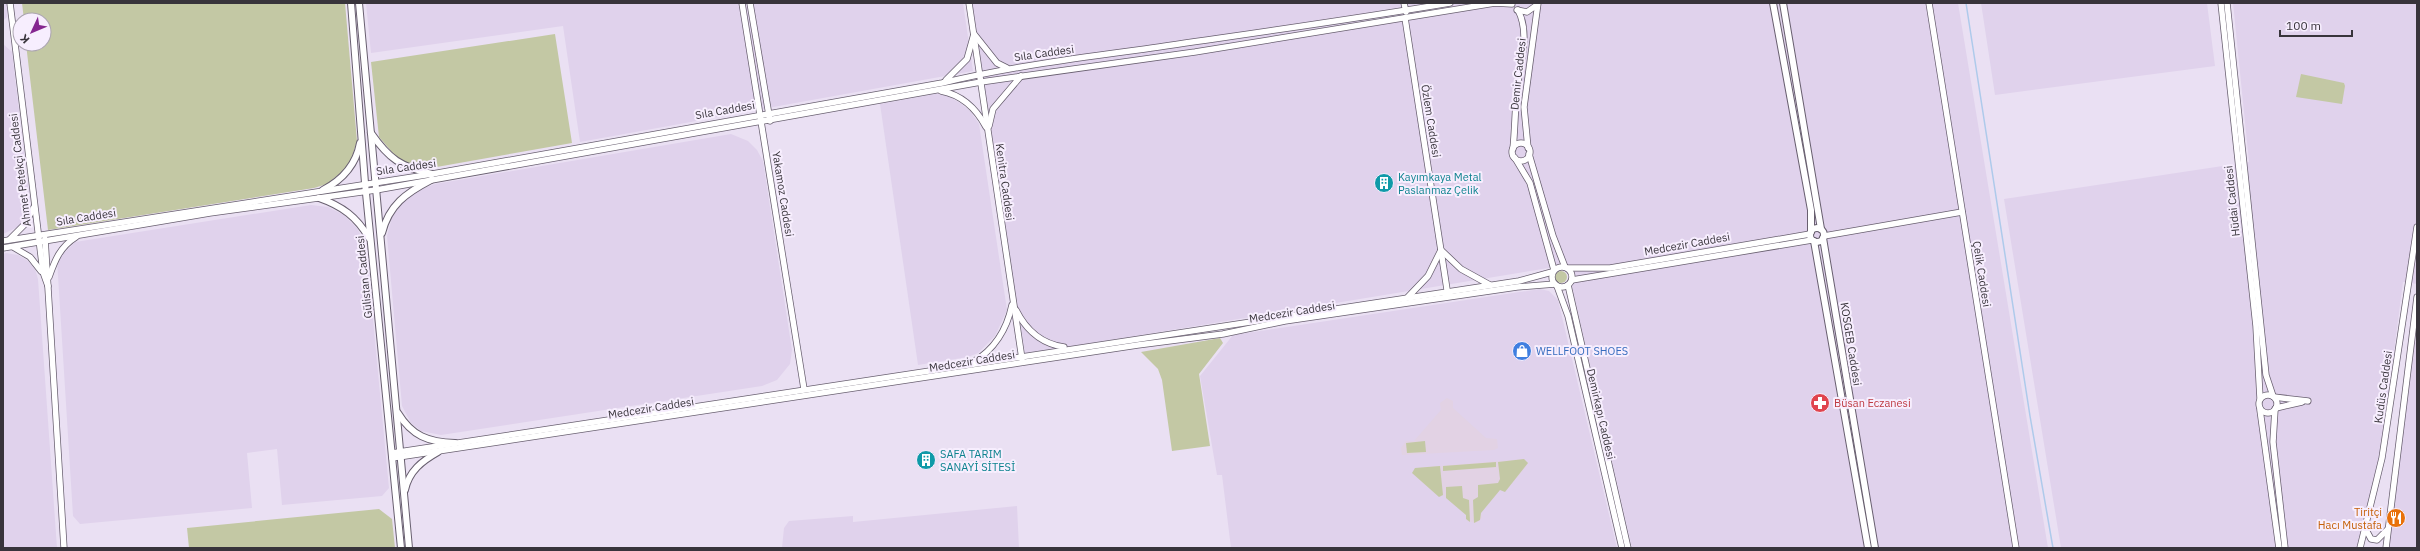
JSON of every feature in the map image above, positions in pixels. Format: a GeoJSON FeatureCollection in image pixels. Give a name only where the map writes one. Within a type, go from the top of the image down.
{"type":"FeatureCollection","features":[{"type":"Feature","properties":{"kind":"main road","name":"Gülistan Caddesi"},"geometry":{"type":"LineString","coordinates":[[350,3],[365,183],[401,548]]}},
{"type":"Feature","properties":{"kind":"main road","name":"Gülistan Caddesi"},"geometry":{"type":"LineString","coordinates":[[359,3],[397,410],[408,548]]}},
{"type":"Feature","properties":{"kind":"main road","name":"KOSGEB Caddesi"},"geometry":{"type":"LineString","coordinates":[[1773,3],[1810,210],[1811,237],[1868,548]]}},
{"type":"Feature","properties":{"kind":"main road"},"geometry":{"type":"LineString","coordinates":[[1783,3],[1821,229],[1816,228],[1811,237],[1820,242],[1824,237]]}},
{"type":"Feature","properties":{"kind":"main road"},"geometry":{"type":"LineString","coordinates":[[370,132],[390,158],[431,177]]}},
{"type":"Feature","properties":{"kind":"main road"},"geometry":{"type":"LineString","coordinates":[[322,190],[336,182],[351,167],[357,155],[362,135]]}},
{"type":"Feature","properties":{"kind":"main road"},"geometry":{"type":"LineString","coordinates":[[381,239],[385,222],[399,199],[431,177]]}},
{"type":"Feature","properties":{"kind":"main road"},"geometry":{"type":"LineString","coordinates":[[319,198],[345,209],[363,227],[371,240]]}},
{"type":"Feature","properties":{"kind":"main road","name":"KOSGEB Caddesi"},"geometry":{"type":"LineString","coordinates":[[1821,229],[1824,237],[1875,548]]}},
{"type":"Feature","properties":{"kind":"main road"},"geometry":{"type":"LineString","coordinates":[[397,410],[406,425],[421,437],[438,442],[455,443]]}},
{"type":"Feature","properties":{"kind":"main road"},"geometry":{"type":"LineString","coordinates":[[404,498],[413,470],[427,458],[438,452]]}},
{"type":"Feature","properties":{"kind":"street","name":"Ahmet Petekçi Caddesi"},"geometry":{"type":"LineString","coordinates":[[10,3],[38,235],[48,286],[64,548]]}},
{"type":"Feature","properties":{"kind":"street","name":"Yakamoz Caddesi"},"geometry":{"type":"LineString","coordinates":[[742,3],[804,389]]}},
{"type":"Feature","properties":{"kind":"street"},"geometry":{"type":"LineString","coordinates":[[750,3],[770,121]]}},
{"type":"Feature","properties":{"kind":"street","name":"Kenitra Caddesi"},"geometry":{"type":"LineString","coordinates":[[970,3],[979,74],[1022,363]]}},
{"type":"Feature","properties":{"kind":"street","name":"Özlem Caddesi"},"geometry":{"type":"LineString","coordinates":[[1404,3],[1447,295]]}},
{"type":"Feature","properties":{"kind":"street","name":"Sıla Caddesi"},"geometry":{"type":"LineString","coordinates":[[3,248],[376,190],[431,177],[769,112],[942,83],[1008,69],[1242,33],[1406,15],[1450,3]]}},
{"type":"Feature","properties":{"kind":"street"},"geometry":{"type":"LineString","coordinates":[[431,177],[770,121],[981,82],[1196,52],[1406,15],[1495,3],[1512,4],[1518,10],[1530,11],[1538,3]]}},
{"type":"Feature","properties":{"kind":"street","name":"Demir Caddesi"},"geometry":{"type":"LineString","coordinates":[[1528,148],[1524,107],[1526,76],[1538,3]]}},
{"type":"Feature","properties":{"kind":"street","name":"Çelik Caddesi"},"geometry":{"type":"LineString","coordinates":[[1929,3],[2016,548]]}},
{"type":"Feature","properties":{"kind":"street","name":"Hüdai Caddesi"},"geometry":{"type":"LineString","coordinates":[[2221,3],[2256,326],[2260,398]]}},
{"type":"Feature","properties":{"kind":"street","name":"Hüdai Caddesi"},"geometry":{"type":"LineString","coordinates":[[2227,3],[2266,375],[2274,397]]}},
{"type":"Feature","properties":{"kind":"street","name":"Demir Caddesi"},"geometry":{"type":"LineString","coordinates":[[1513,149],[1517,88],[1524,38],[1522,21],[1518,10]]}},
{"type":"Feature","properties":{"kind":"street"},"geometry":{"type":"LineString","coordinates":[[974,34],[997,63],[1008,69]]}},
{"type":"Feature","properties":{"kind":"street"},"geometry":{"type":"LineString","coordinates":[[942,83],[952,76],[967,59],[974,34]]}},
{"type":"Feature","properties":{"kind":"street"},"geometry":{"type":"LineString","coordinates":[[988,130],[993,108],[1021,76]]}},
{"type":"Feature","properties":{"kind":"street"},"geometry":{"type":"LineString","coordinates":[[939,90],[954,94],[969,104],[978,113],[988,130]]}},
{"type":"Feature","properties":{"kind":"street"},"geometry":{"type":"LineString","coordinates":[[1520,144],[1528,148],[1553,236],[1566,268],[1571,272],[1570,283],[1563,287],[1556,285],[1552,279],[1553,271],[1530,184],[1515,158],[1513,149],[1520,144]]}},
{"type":"Feature","properties":{"kind":"street"},"geometry":{"type":"LineString","coordinates":[[1515,158],[1524,160],[1529,154]]}},
{"type":"Feature","properties":{"kind":"street","name":"Sıla Caddesi"},"geometry":{"type":"LineString","coordinates":[[3,241],[365,183],[431,177]]}},
{"type":"Feature","properties":{"kind":"street"},"geometry":{"type":"LineString","coordinates":[[9,240],[25,224],[34,204]]}},
{"type":"Feature","properties":{"kind":"street"},"geometry":{"type":"LineString","coordinates":[[1824,237],[1962,212]]}},
{"type":"Feature","properties":{"kind":"street","name":"Kudüs Caddesi"},"geometry":{"type":"LineString","coordinates":[[2360,548],[2383,451],[2417,227]]}},
{"type":"Feature","properties":{"kind":"street","name":"Ahmet Petekçi Caddesi"},"geometry":{"type":"LineString","coordinates":[[45,234],[46,279]]}},
{"type":"Feature","properties":{"kind":"street"},"geometry":{"type":"LineString","coordinates":[[46,279],[56,258],[65,244],[78,236]]}},
{"type":"Feature","properties":{"kind":"street","name":"Medcezir Caddesi"},"geometry":{"type":"LineString","coordinates":[[1566,268],[1610,268],[1811,237]]}},
{"type":"Feature","properties":{"kind":"street","name":"Medcezir Caddesi"},"geometry":{"type":"LineString","coordinates":[[1570,283],[1811,237]]}},
{"type":"Feature","properties":{"kind":"street"},"geometry":{"type":"LineString","coordinates":[[11,247],[19,250],[34,260],[46,279]]}},
{"type":"Feature","properties":{"kind":"street"},"geometry":{"type":"LineString","coordinates":[[1408,298],[1428,276],[1441,250],[1461,270],[1492,285]]}},
{"type":"Feature","properties":{"kind":"street"},"geometry":{"type":"LineString","coordinates":[[1553,271],[1559,267],[1566,268]]}},
{"type":"Feature","properties":{"kind":"street","name":"Medcezir Caddesi"},"geometry":{"type":"LineString","coordinates":[[392,455],[438,452],[1022,363],[1223,334],[1285,321],[1447,295],[1492,285],[1527,280],[1553,271]]}},
{"type":"Feature","properties":{"kind":"street","name":"Demirkapı Caddesi"},"geometry":{"type":"LineString","coordinates":[[1570,283],[1628,548]]}},
{"type":"Feature","properties":{"kind":"street","name":"Medcezir Caddesi"},"geometry":{"type":"LineString","coordinates":[[401,455],[455,443],[1070,348],[1408,298],[1517,287],[1556,285]]}},
{"type":"Feature","properties":{"kind":"street","name":"Demirkapı Caddesi"},"geometry":{"type":"LineString","coordinates":[[1556,285],[1568,316],[1622,548]]}},
{"type":"Feature","properties":{"kind":"street","name":"Kudüs Caddesi"},"geometry":{"type":"LineString","coordinates":[[2386,548],[2387,530],[2417,297]]}},
{"type":"Feature","properties":{"kind":"street"},"geometry":{"type":"LineString","coordinates":[[1013,301],[1021,319],[1036,336],[1049,344],[1070,348]]}},
{"type":"Feature","properties":{"kind":"street"},"geometry":{"type":"LineString","coordinates":[[970,364],[986,353],[1000,337],[1009,316],[1013,301]]}},
{"type":"Feature","properties":{"kind":"street"},"geometry":{"type":"LineString","coordinates":[[2260,410],[2269,413],[2276,408],[2308,401],[2274,397],[2268,394],[2260,398],[2258,405],[2260,410],[2279,548]]}},
{"type":"Feature","properties":{"kind":"street"},"geometry":{"type":"LineString","coordinates":[[2274,397],[2276,408],[2272,442],[2285,548]]}},
{"type":"Feature","properties":{"kind":"street"},"geometry":{"type":"LineString","coordinates":[[2365,525],[2371,539],[2377,540],[2387,530]]}},
{"type":"Feature","properties":{"kind":"shaded area"},"geometry":{"type":"Polygon","coordinates":[[[3,3],[7,3],[8,16],[3,21],[3,3]]]}},
{"type":"Feature","properties":{"kind":"shaded area"},"geometry":{"type":"Polygon","coordinates":[[[366,3],[963,3],[973,71],[580,142],[563,26],[371,53],[366,3]]]}},
{"type":"Feature","properties":{"kind":"shaded area"},"geometry":{"type":"Polygon","coordinates":[[[972,3],[1958,3],[2048,548],[1632,548],[1567,265],[1025,354],[972,3]]]}},
{"type":"Feature","properties":{"kind":"shaded area"},"geometry":{"type":"Polygon","coordinates":[[[1981,3],[2207,3],[2215,66],[1995,95],[1981,3]]]}},
{"type":"Feature","properties":{"kind":"shaded area"},"geometry":{"type":"Polygon","coordinates":[[[2233,3],[2417,3],[2417,284],[2403,282],[2379,467],[2357,548],[2061,548],[2004,199],[2249,162],[2233,3]]]}},
{"type":"Feature","properties":{"kind":"shaded area"},"geometry":{"type":"Polygon","coordinates":[[[3,44],[12,52],[30,203],[26,216],[18,227],[3,234],[3,44]]]}},
{"type":"Feature","properties":{"kind":"shaded area"},"geometry":{"type":"Polygon","coordinates":[[[935,94],[946,95],[960,103],[970,111],[979,124],[1007,310],[995,336],[978,353],[968,357],[918,365],[880,104],[935,94]]]}},
{"type":"Feature","properties":{"kind":"shaded area"},"geometry":{"type":"Polygon","coordinates":[[[731,134],[748,141],[757,150],[763,161],[792,350],[790,364],[777,380],[762,386],[441,435],[421,431],[411,423],[402,406],[387,236],[392,217],[405,199],[419,190],[435,184],[731,134]]]}},
{"type":"Feature","properties":{"kind":"shaded area"},"geometry":{"type":"Polygon","coordinates":[[[311,205],[328,207],[344,215],[357,228],[366,246],[389,488],[382,496],[282,505],[277,449],[247,453],[252,508],[80,524],[73,516],[57,260],[75,242],[311,205]]]}},
{"type":"Feature","properties":{"kind":"shaded area"},"geometry":{"type":"Polygon","coordinates":[[[3,254],[18,255],[28,261],[35,269],[38,279],[57,548],[3,548],[3,254]]]}},
{"type":"Feature","properties":{"kind":"shaded area"},"geometry":{"type":"Polygon","coordinates":[[[1540,289],[1549,291],[1558,300],[1617,548],[1231,548],[1222,475],[1217,475],[1200,376],[1233,335],[1540,289]]]}},
{"type":"Feature","properties":{"kind":"shaded area"},"geometry":{"type":"Polygon","coordinates":[[[2417,326],[2417,548],[2388,548],[2417,326]]]}},
{"type":"Feature","properties":{"kind":"shaded area"},"geometry":{"type":"Polygon","coordinates":[[[1447,398],[1453,401],[1453,408],[1486,438],[1497,439],[1498,448],[1494,450],[1402,455],[1401,448],[1406,441],[1414,441],[1441,410],[1440,403],[1447,398]]]}},
{"type":"Feature","properties":{"kind":"shaded area"},"geometry":{"type":"Polygon","coordinates":[[[1524,459],[1528,463],[1525,468],[1505,492],[1500,490],[1481,513],[1482,518],[1476,523],[1467,521],[1466,515],[1443,495],[1439,497],[1412,473],[1415,468],[1524,459]]]}},
{"type":"Feature","properties":{"kind":"shaded area"},"geometry":{"type":"Polygon","coordinates":[[[1017,506],[1019,548],[782,548],[784,528],[789,521],[853,516],[853,522],[1017,506]]]}},
{"type":"Feature","properties":{"kind":"green space"},"geometry":{"type":"Polygon","coordinates":[[[22,3],[345,3],[357,141],[351,160],[343,171],[327,184],[314,188],[48,230],[27,52],[52,52],[52,12],[23,12],[22,3]]]}},
{"type":"Feature","properties":{"kind":"green space"},"geometry":{"type":"Polygon","coordinates":[[[555,34],[572,143],[431,168],[421,168],[397,158],[379,137],[371,62],[555,34]]]}},
{"type":"Feature","properties":{"kind":"green space"},"geometry":{"type":"Polygon","coordinates":[[[2301,74],[2344,83],[2345,86],[2342,104],[2296,97],[2301,74]]]}},
{"type":"Feature","properties":{"kind":"green space"},"geometry":{"type":"Polygon","coordinates":[[[1559,271],[1563,271],[1567,277],[1563,283],[1559,283],[1555,279],[1555,275],[1559,271]]]}},
{"type":"Feature","properties":{"kind":"green space"},"geometry":{"type":"Polygon","coordinates":[[[1220,338],[1223,343],[1199,374],[1210,446],[1172,451],[1162,380],[1158,369],[1141,352],[1220,338]]]}},
{"type":"Feature","properties":{"kind":"green space"},"geometry":{"type":"Polygon","coordinates":[[[1425,441],[1426,452],[1407,453],[1406,443],[1425,441]]]}},
{"type":"Feature","properties":{"kind":"green space"},"geometry":{"type":"Polygon","coordinates":[[[1524,459],[1528,463],[1505,492],[1500,490],[1481,513],[1480,520],[1474,523],[1473,500],[1478,497],[1478,485],[1498,483],[1500,479],[1498,462],[1524,459]]]}},
{"type":"Feature","properties":{"kind":"green space"},"geometry":{"type":"Polygon","coordinates":[[[1496,462],[1496,467],[1443,471],[1443,466],[1496,462]]]}},
{"type":"Feature","properties":{"kind":"green space"},"geometry":{"type":"Polygon","coordinates":[[[1440,466],[1443,495],[1439,497],[1412,473],[1415,468],[1440,466]]]}},
{"type":"Feature","properties":{"kind":"green space"},"geometry":{"type":"Polygon","coordinates":[[[1462,486],[1463,498],[1469,500],[1470,522],[1466,519],[1466,515],[1446,498],[1446,487],[1462,486]]]}},
{"type":"Feature","properties":{"kind":"green space"},"geometry":{"type":"Polygon","coordinates":[[[379,509],[392,519],[395,548],[189,548],[187,528],[379,509]]]}},
{"type":"Feature","properties":{"kind":"waterway"},"geometry":{"type":"LineString","coordinates":[[1966,3],[2030,416],[2053,548]]}},
{"type":"Feature","properties":{"kind":"place","name":"Kayımkaya Metal Paslanmaz Çelik"},"geometry":{"type":"Point","coordinates":[1384,183]}},
{"type":"Feature","properties":{"kind":"place","name":"WELLFOOT SHOES"},"geometry":{"type":"Point","coordinates":[1522,351]}},
{"type":"Feature","properties":{"kind":"place","name":"Büsan Eczanesi"},"geometry":{"type":"Point","coordinates":[1820,403]}},
{"type":"Feature","properties":{"kind":"place","name":"SAFA TARIM SANAYİ SİTESİ"},"geometry":{"type":"Point","coordinates":[926,460]}},
{"type":"Feature","properties":{"kind":"place","name":"Tiritçi Hacı Mustafa"},"geometry":{"type":"Point","coordinates":[2396,518]}}]}
